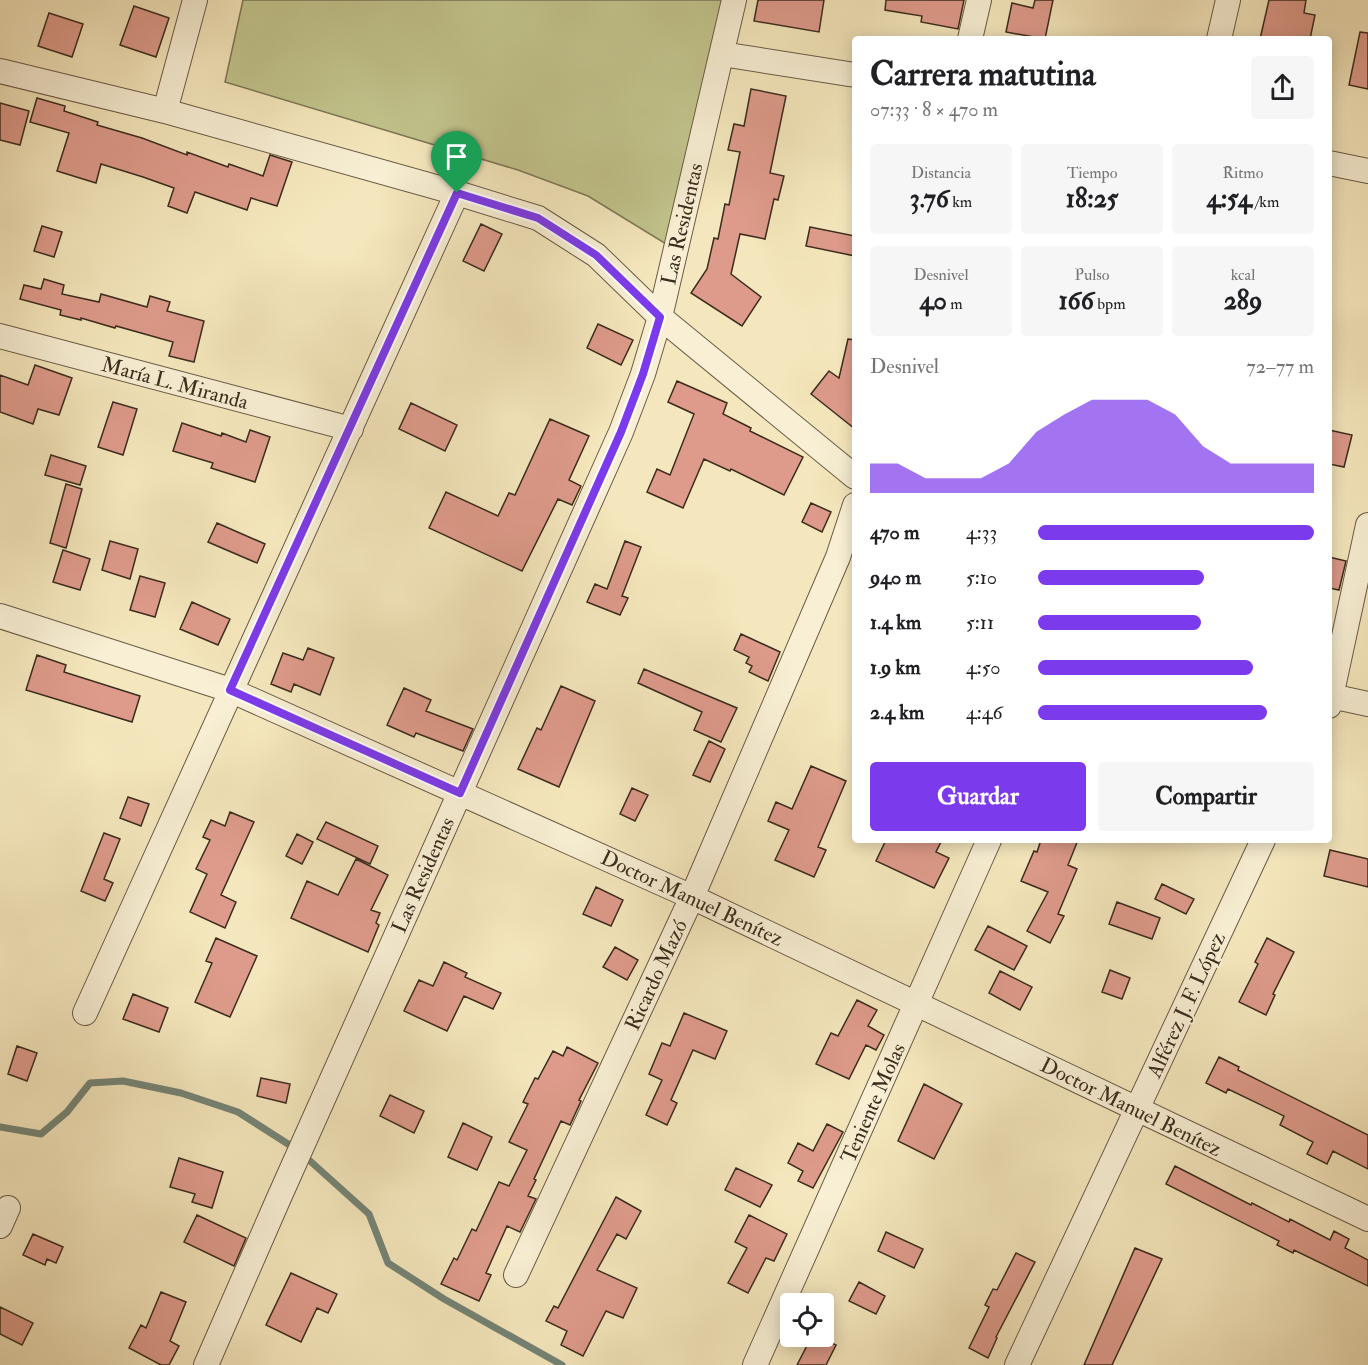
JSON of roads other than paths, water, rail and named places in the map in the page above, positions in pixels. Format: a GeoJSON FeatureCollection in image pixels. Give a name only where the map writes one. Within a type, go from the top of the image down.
{"type":"FeatureCollection","features":[{"type":"Feature","properties":{"kind":"street"},"geometry":{"type":"LineString","coordinates":[[165,111],[195,0]]}},
{"type":"Feature","properties":{"kind":"street","name":"Las Residentas"},"geometry":{"type":"LineString","coordinates":[[206,1365],[621,432],[643,374],[660,317],[734,0]]}},
{"type":"Feature","properties":{"kind":"street"},"geometry":{"type":"LineString","coordinates":[[971,36],[979,0]]}},
{"type":"Feature","properties":{"kind":"street"},"geometry":{"type":"LineString","coordinates":[[1220,36],[1228,0]]}},
{"type":"Feature","properties":{"kind":"street"},"geometry":{"type":"LineString","coordinates":[[723,54],[852,75]]}},
{"type":"Feature","properties":{"kind":"street"},"geometry":{"type":"LineString","coordinates":[[0,71],[165,111],[538,218],[596,255],[660,317],[852,475]]}},
{"type":"Feature","properties":{"kind":"street"},"geometry":{"type":"LineString","coordinates":[[1332,164],[1368,171]]}},
{"type":"Feature","properties":{"kind":"street"},"geometry":{"type":"LineString","coordinates":[[85,1013],[457,193]]}},
{"type":"Feature","properties":{"kind":"street","name":"María L. Miranda"},"geometry":{"type":"LineString","coordinates":[[0,336],[351,429]]}},
{"type":"Feature","properties":{"kind":"street","name":"Ricardo Mazó"},"geometry":{"type":"LineString","coordinates":[[516,1275],[692,897],[838,557],[852,514]]}},
{"type":"Feature","properties":{"kind":"street"},"geometry":{"type":"LineString","coordinates":[[1332,692],[1368,525]]}},
{"type":"Feature","properties":{"kind":"street","name":"Doctor Manuel Benítez"},"geometry":{"type":"LineString","coordinates":[[0,616],[230,690],[692,897],[1368,1219]]}},
{"type":"Feature","properties":{"kind":"street"},"geometry":{"type":"LineString","coordinates":[[1332,701],[1368,704]]}},
{"type":"Feature","properties":{"kind":"street","name":"Teniente Molas"},"geometry":{"type":"LineString","coordinates":[[755,1365],[988,843]]}},
{"type":"Feature","properties":{"kind":"street","name":"Alférez J. F. López"},"geometry":{"type":"LineString","coordinates":[[1017,1365],[1262,843]]}},
{"type":"Feature","properties":{"kind":"waterway"},"geometry":{"type":"LineString","coordinates":[[0,1127],[41,1134],[67,1112],[90,1083],[123,1081],[181,1093],[238,1112],[299,1151],[369,1214],[388,1263],[444,1299],[562,1365]]}}]}
